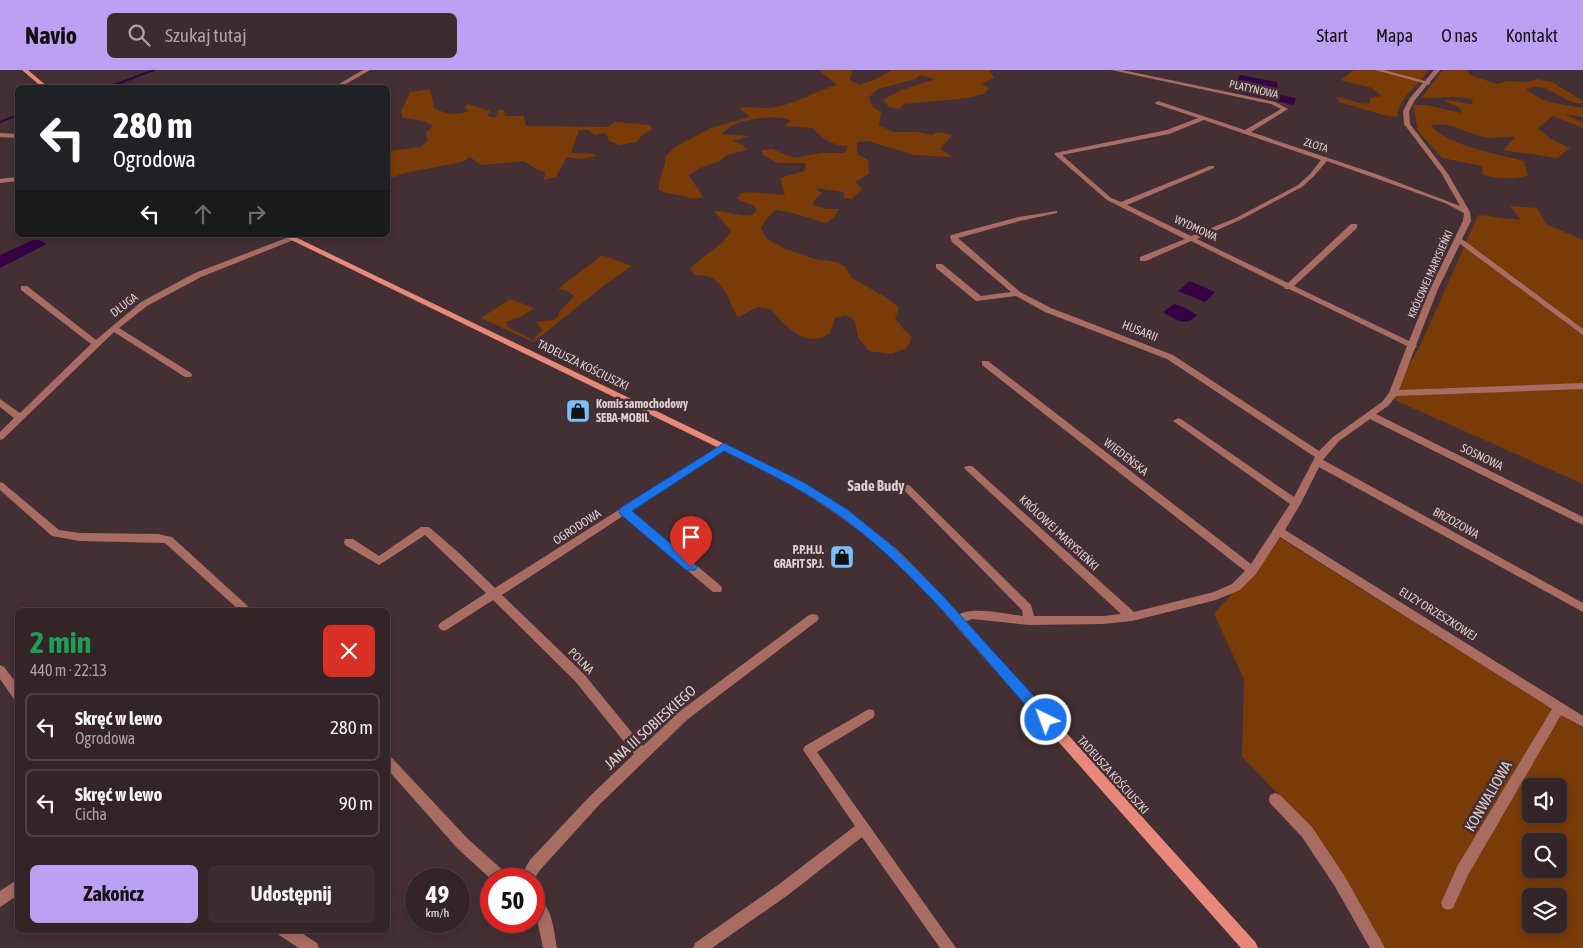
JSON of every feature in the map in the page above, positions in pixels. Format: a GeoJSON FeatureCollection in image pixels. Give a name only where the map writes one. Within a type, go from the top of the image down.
{"type":"FeatureCollection","features":[{"type":"Feature","properties":{"kind":"main road"},"geometry":{"type":"LineString","coordinates":[[25,70],[43,85]]}},
{"type":"Feature","properties":{"kind":"main road","name":"TADEUSZA KOŚCIUSZKI"},"geometry":{"type":"LineString","coordinates":[[289,237],[724,446],[801,486],[844,513],[898,557],[958,620],[1251,948]]}},
{"type":"Feature","properties":{"kind":"street"},"geometry":{"type":"LineString","coordinates":[[340,85],[367,70]]}},
{"type":"Feature","properties":{"kind":"street","name":"PLATYNOWA"},"geometry":{"type":"LineString","coordinates":[[1114,70],[1274,103],[1285,109],[1246,132]]}},
{"type":"Feature","properties":{"kind":"street"},"geometry":{"type":"LineString","coordinates":[[1378,70],[1428,83]]}},
{"type":"Feature","properties":{"kind":"street"},"geometry":{"type":"LineString","coordinates":[[1437,70],[1409,105],[1406,111],[1407,124],[1440,167],[1467,212]]}},
{"type":"Feature","properties":{"kind":"street","name":"ZŁOTA"},"geometry":{"type":"LineString","coordinates":[[1158,103],[1374,175],[1447,202],[1467,212]]}},
{"type":"Feature","properties":{"kind":"street","name":"WYDMOWA"},"geometry":{"type":"LineString","coordinates":[[1204,118],[1168,132],[1057,154],[1109,198],[1413,346]]}},
{"type":"Feature","properties":{"kind":"street"},"geometry":{"type":"LineString","coordinates":[[0,135],[15,136]]}},
{"type":"Feature","properties":{"kind":"street"},"geometry":{"type":"LineString","coordinates":[[1143,259],[1238,219],[1300,186],[1325,159]]}},
{"type":"Feature","properties":{"kind":"street"},"geometry":{"type":"LineString","coordinates":[[1121,204],[1212,166]]}},
{"type":"Feature","properties":{"kind":"street"},"geometry":{"type":"LineString","coordinates":[[0,181],[15,179]]}},
{"type":"Feature","properties":{"kind":"street","name":"HUSARII"},"geometry":{"type":"LineString","coordinates":[[1055,212],[1019,219],[954,237],[955,240],[1017,294],[1048,310],[1170,357],[1319,458]]}},
{"type":"Feature","properties":{"kind":"street","name":"KRÓLOWEJ MARYSIEŃKI"},"geometry":{"type":"LineString","coordinates":[[958,620],[971,614],[1029,620],[1102,620],[1132,616],[1216,596],[1236,587],[1252,571],[1279,531],[1319,458],[1336,439],[1370,416],[1385,404],[1394,393],[1434,290],[1467,221],[1467,212]]}},
{"type":"Feature","properties":{"kind":"street"},"geometry":{"type":"LineString","coordinates":[[1288,286],[1354,226]]}},
{"type":"Feature","properties":{"kind":"street","name":"DŁUGA"},"geometry":{"type":"LineString","coordinates":[[0,437],[114,328],[144,304],[198,276],[289,237]]}},
{"type":"Feature","properties":{"kind":"street"},"geometry":{"type":"LineString","coordinates":[[1459,240],[1583,333]]}},
{"type":"Feature","properties":{"kind":"street"},"geometry":{"type":"LineString","coordinates":[[939,266],[979,299],[1017,294]]}},
{"type":"Feature","properties":{"kind":"street"},"geometry":{"type":"LineString","coordinates":[[24,288],[92,342],[98,343]]}},
{"type":"Feature","properties":{"kind":"street"},"geometry":{"type":"LineString","coordinates":[[114,328],[188,375]]}},
{"type":"Feature","properties":{"kind":"street","name":"WIEDEŃSKA"},"geometry":{"type":"LineString","coordinates":[[985,363],[1252,571]]}},
{"type":"Feature","properties":{"kind":"street"},"geometry":{"type":"LineString","coordinates":[[1394,393],[1583,386]]}},
{"type":"Feature","properties":{"kind":"street"},"geometry":{"type":"LineString","coordinates":[[0,402],[19,417]]}},
{"type":"Feature","properties":{"kind":"street","name":"SOSNOWA"},"geometry":{"type":"LineString","coordinates":[[1370,416],[1583,521]]}},
{"type":"Feature","properties":{"kind":"street"},"geometry":{"type":"LineString","coordinates":[[1178,421],[1296,503]]}},
{"type":"Feature","properties":{"kind":"street","name":"OGRODOWA"},"geometry":{"type":"LineString","coordinates":[[494,595],[724,446]]}},
{"type":"Feature","properties":{"kind":"street","name":"BRZOZOWA"},"geometry":{"type":"LineString","coordinates":[[1319,458],[1583,608]]}},
{"type":"Feature","properties":{"kind":"street","name":"KRÓLOWEJ MARYSIEŃKI"},"geometry":{"type":"LineString","coordinates":[[969,468],[1132,616]]}},
{"type":"Feature","properties":{"kind":"street"},"geometry":{"type":"LineString","coordinates":[[0,485],[56,532],[80,537],[158,538],[168,540],[244,608]]}},
{"type":"Feature","properties":{"kind":"street"},"geometry":{"type":"LineString","coordinates":[[906,487],[1027,608],[1029,620]]}},
{"type":"Feature","properties":{"kind":"street"},"geometry":{"type":"LineString","coordinates":[[624,511],[717,589]]}},
{"type":"Feature","properties":{"kind":"street","name":"POLNA"},"geometry":{"type":"LineString","coordinates":[[349,542],[379,561],[425,530],[455,556],[579,677],[642,753]]}},
{"type":"Feature","properties":{"kind":"street","name":"ELIZY ORZESZKOWEJ"},"geometry":{"type":"LineString","coordinates":[[1279,531],[1583,722]]}},
{"type":"Feature","properties":{"kind":"street"},"geometry":{"type":"LineString","coordinates":[[444,626],[494,595]]}},
{"type":"Feature","properties":{"kind":"street","name":"JANA III SOBIESKIEGO"},"geometry":{"type":"LineString","coordinates":[[532,868],[642,753],[684,715],[813,618]]}},
{"type":"Feature","properties":{"kind":"street"},"geometry":{"type":"LineString","coordinates":[[0,670],[15,691]]}},
{"type":"Feature","properties":{"kind":"street","name":"KONWALIOWA"},"geometry":{"type":"LineString","coordinates":[[1448,903],[1463,870],[1559,707]]}},
{"type":"Feature","properties":{"kind":"street"},"geometry":{"type":"LineString","coordinates":[[870,714],[809,750],[949,948]]}},
{"type":"Feature","properties":{"kind":"street"},"geometry":{"type":"LineString","coordinates":[[390,764],[463,844],[490,868]]}},
{"type":"Feature","properties":{"kind":"street"},"geometry":{"type":"LineString","coordinates":[[1275,799],[1307,832],[1339,880],[1378,948]]}},
{"type":"Feature","properties":{"kind":"street"},"geometry":{"type":"LineString","coordinates":[[700,948],[782,890],[864,827]]}},
{"type":"Feature","properties":{"kind":"street"},"geometry":{"type":"LineString","coordinates":[[0,900],[15,888]]}},
{"type":"Feature","properties":{"kind":"street"},"geometry":{"type":"LineString","coordinates":[[545,925],[550,948]]}},
{"type":"Feature","properties":{"kind":"street"},"geometry":{"type":"LineString","coordinates":[[289,933],[312,948]]}},
{"type":"Feature","properties":{"kind":"shaded area"},"geometry":{"type":"Polygon","coordinates":[[[819,70],[852,70],[850,80],[859,85],[876,79],[892,70],[992,70],[990,71],[994,78],[982,83],[989,89],[983,94],[968,98],[905,104],[899,109],[889,107],[883,100],[899,91],[935,79],[924,76],[918,76],[916,79],[878,89],[869,97],[872,106],[881,112],[879,125],[893,132],[917,132],[932,135],[938,132],[952,135],[940,149],[953,157],[914,155],[868,141],[857,142],[857,154],[868,160],[869,174],[855,182],[862,189],[852,199],[844,198],[844,192],[816,188],[822,193],[813,205],[827,209],[839,209],[834,217],[826,223],[776,210],[768,217],[761,228],[767,239],[786,249],[815,259],[836,262],[846,267],[852,278],[887,298],[899,308],[895,318],[912,337],[907,348],[891,354],[869,351],[858,337],[855,321],[846,315],[835,318],[830,334],[815,339],[795,333],[770,309],[758,307],[738,317],[727,294],[718,282],[704,275],[695,275],[690,268],[723,242],[731,231],[714,211],[752,215],[757,210],[754,206],[737,199],[741,193],[785,195],[780,178],[804,171],[806,163],[777,163],[762,154],[762,150],[772,149],[794,158],[821,153],[845,153],[848,146],[828,141],[813,128],[784,126],[792,121],[786,119],[770,117],[744,121],[731,126],[722,134],[748,136],[733,141],[743,145],[746,150],[727,155],[720,161],[698,169],[689,175],[703,197],[692,199],[659,190],[665,157],[675,147],[711,128],[750,117],[739,108],[779,106],[837,85],[819,70]]]}},
{"type":"Feature","properties":{"kind":"shaded area"},"geometry":{"type":"Polygon","coordinates":[[[1354,70],[1428,70],[1402,102],[1397,117],[1383,115],[1339,102],[1337,97],[1369,104],[1370,98],[1381,96],[1372,88],[1340,80],[1354,70]]]}},
{"type":"Feature","properties":{"kind":"shaded area"},"geometry":{"type":"Polygon","coordinates":[[[1443,70],[1467,70],[1470,75],[1497,84],[1507,81],[1528,82],[1536,79],[1552,82],[1583,101],[1583,103],[1576,103],[1540,87],[1526,90],[1547,101],[1583,108],[1583,117],[1565,114],[1583,123],[1583,128],[1553,116],[1538,128],[1551,139],[1570,148],[1557,158],[1503,150],[1515,137],[1488,138],[1452,126],[1431,125],[1438,132],[1460,144],[1524,161],[1528,175],[1506,178],[1483,175],[1482,166],[1442,158],[1418,131],[1413,105],[1426,105],[1462,113],[1460,108],[1444,101],[1451,100],[1472,104],[1473,100],[1460,97],[1421,98],[1443,70]]]}},
{"type":"Feature","properties":{"kind":"shaded area"},"geometry":{"type":"Polygon","coordinates":[[[1240,75],[1277,82],[1278,86],[1275,89],[1271,89],[1236,83],[1240,75]]]}},
{"type":"Feature","properties":{"kind":"shaded area"},"geometry":{"type":"Polygon","coordinates":[[[1245,88],[1296,98],[1294,105],[1241,93],[1245,88]]]}},
{"type":"Feature","properties":{"kind":"shaded area"},"geometry":{"type":"Polygon","coordinates":[[[430,89],[434,108],[442,112],[455,114],[469,111],[464,107],[468,104],[490,111],[487,116],[495,118],[498,110],[504,110],[505,116],[524,116],[526,126],[607,127],[616,122],[651,125],[652,130],[641,136],[637,142],[620,145],[609,141],[606,133],[594,135],[589,130],[579,130],[571,153],[593,154],[597,156],[581,159],[567,157],[556,177],[544,180],[545,172],[523,161],[481,165],[470,157],[462,162],[405,173],[390,178],[390,151],[421,147],[428,141],[426,133],[433,126],[424,121],[403,118],[401,112],[410,92],[430,89]]]}},
{"type":"Feature","properties":{"kind":"shaded area"},"geometry":{"type":"Polygon","coordinates":[[[1510,206],[1537,208],[1546,224],[1583,240],[1583,484],[1390,398],[1421,344],[1478,215],[1521,220],[1510,206]]]}},
{"type":"Feature","properties":{"kind":"shaded area"},"geometry":{"type":"Polygon","coordinates":[[[33,240],[39,240],[47,244],[0,268],[0,255],[33,240]]]}},
{"type":"Feature","properties":{"kind":"shaded area"},"geometry":{"type":"Polygon","coordinates":[[[602,255],[632,266],[607,283],[534,342],[481,318],[510,299],[534,308],[522,316],[506,322],[508,327],[535,341],[535,337],[543,330],[535,322],[554,320],[574,296],[567,291],[558,289],[602,255]]]}},
{"type":"Feature","properties":{"kind":"shaded area"},"geometry":{"type":"Polygon","coordinates":[[[1190,281],[1215,292],[1205,302],[1178,291],[1190,281]]]}},
{"type":"Feature","properties":{"kind":"shaded area"},"geometry":{"type":"Polygon","coordinates":[[[1174,304],[1186,308],[1197,315],[1193,319],[1184,322],[1163,312],[1174,304]]]}},
{"type":"Feature","properties":{"kind":"shaded area"},"geometry":{"type":"Polygon","coordinates":[[[1280,538],[1583,728],[1583,948],[1379,948],[1310,826],[1242,757],[1244,679],[1214,614],[1280,538]]]}},
{"type":"Feature","properties":{"kind":"waterway"},"geometry":{"type":"LineString","coordinates":[[114,85],[154,70]]}},
{"type":"Feature","properties":{"kind":"waterway"},"geometry":{"type":"LineString","coordinates":[[0,122],[15,116]]}},
{"type":"Feature","properties":{"kind":"place","name":"Komis samochodowy SEBA-MOBIL"},"geometry":{"type":"Point","coordinates":[578,411]}},
{"type":"Feature","properties":{"kind":"place","name":"P.P.H.U. GRAFIT SP.J."},"geometry":{"type":"Point","coordinates":[842,557]}},
{"type":"Feature","properties":{"kind":"district","name":"Sade Budy"},"geometry":{"type":"Point","coordinates":[876,485]}},
{"type":"Feature","properties":{"kind":"route"},"geometry":{"type":"LineString","coordinates":[[691,567],[624,511],[724,446],[801,486],[844,513],[886,547],[936,597],[1046,720]]}}]}
